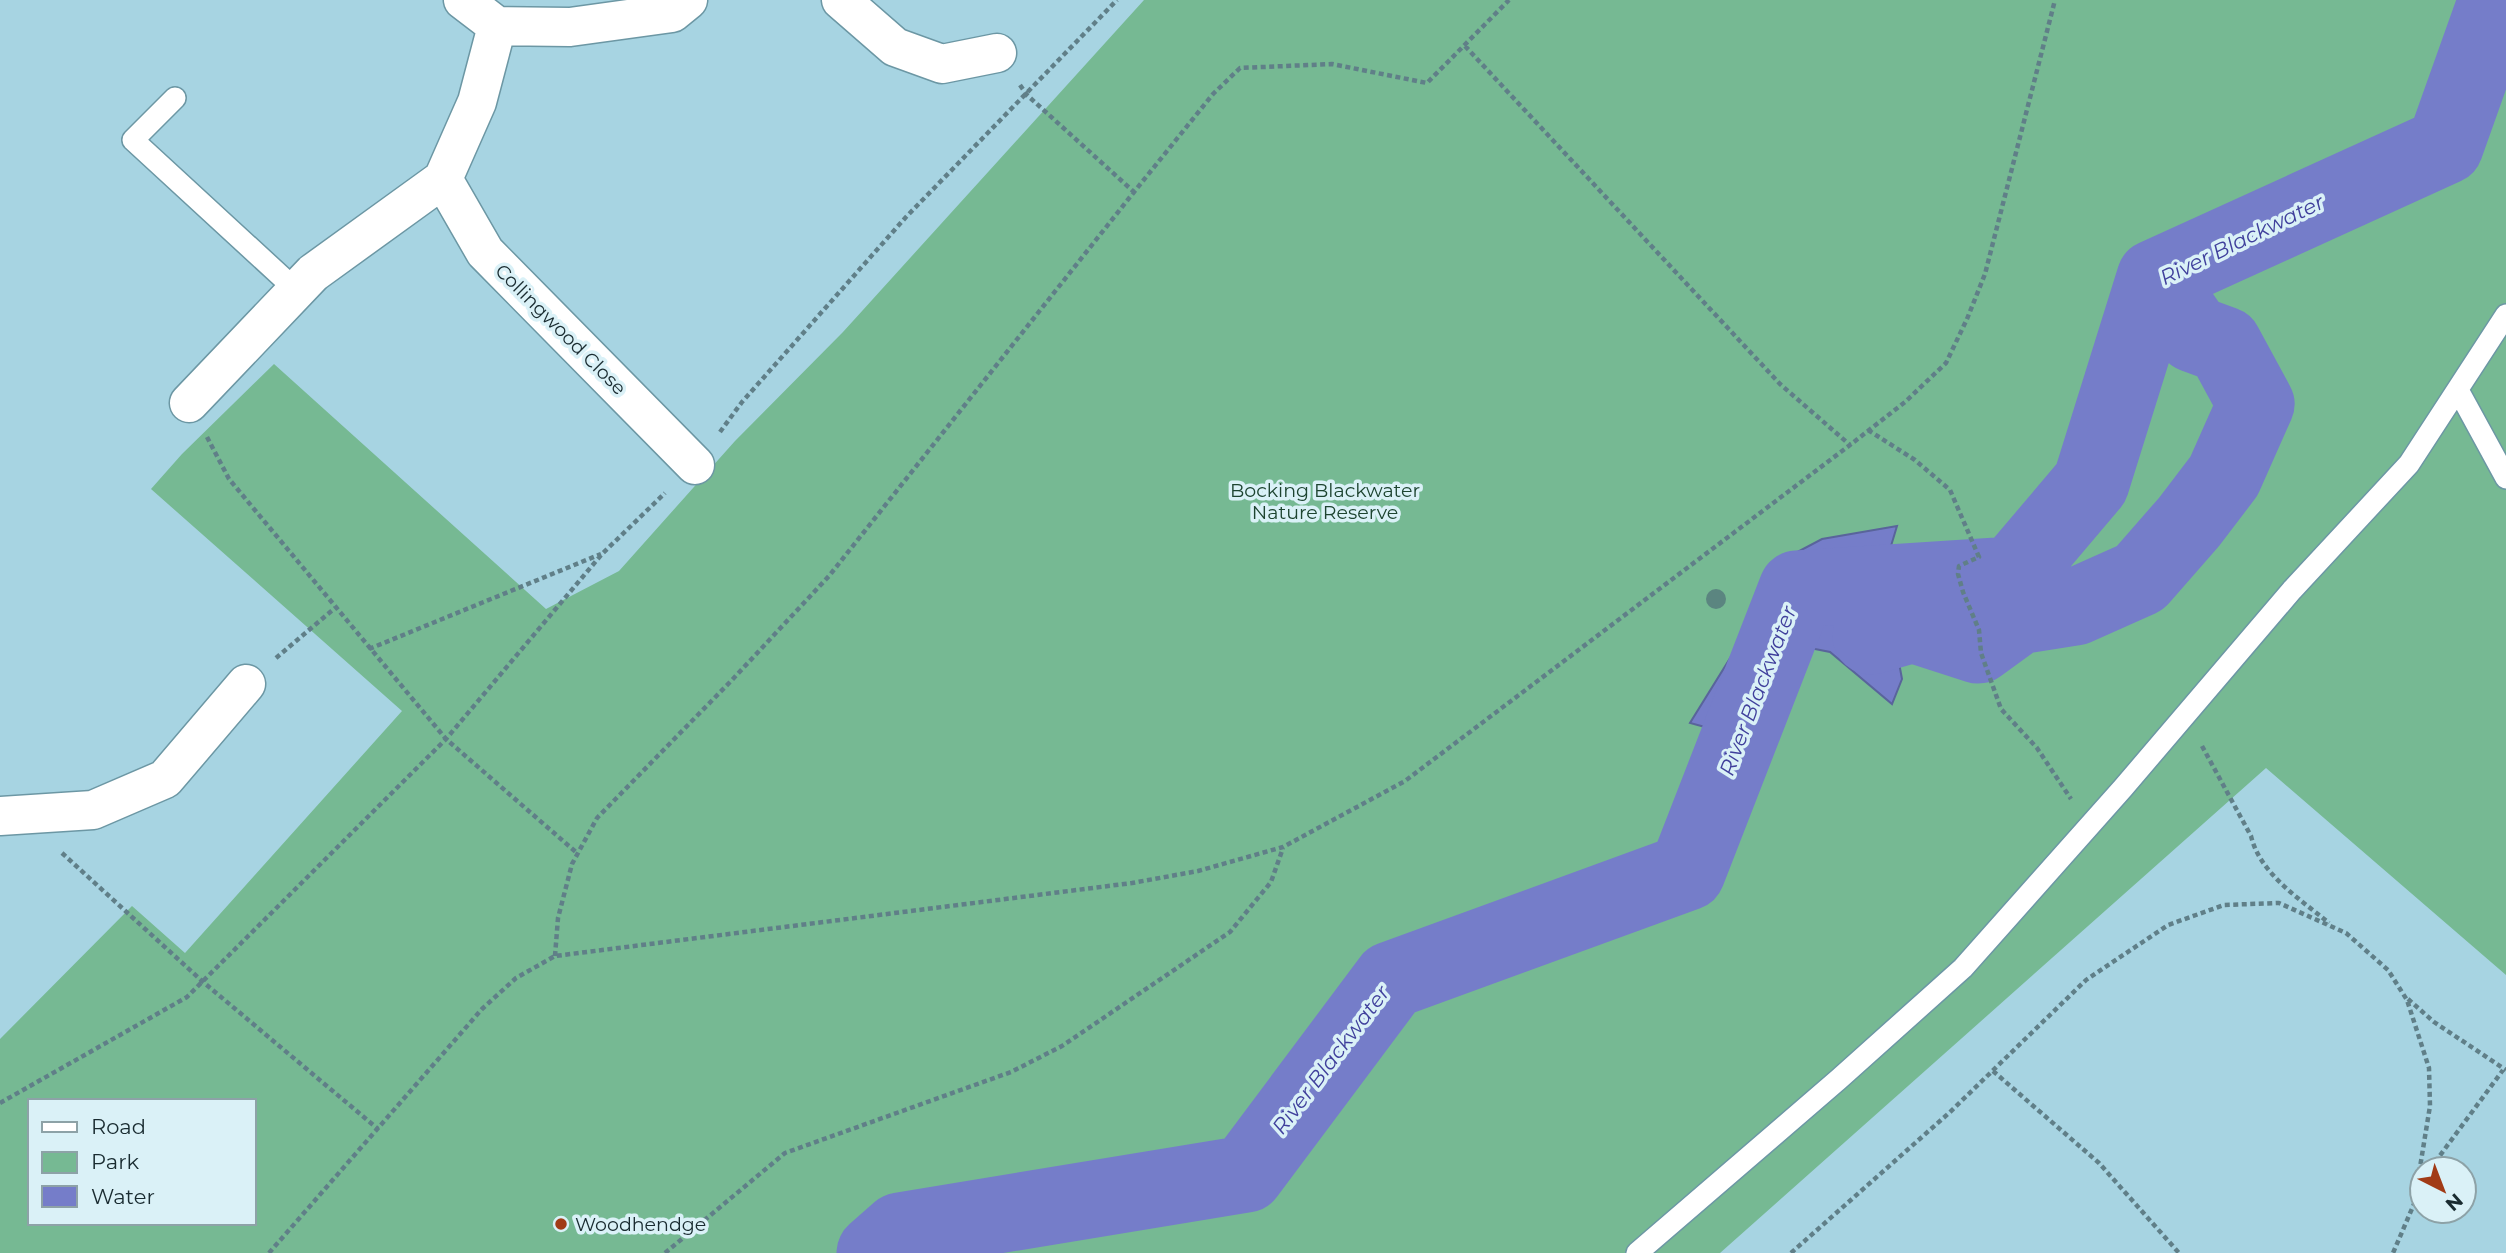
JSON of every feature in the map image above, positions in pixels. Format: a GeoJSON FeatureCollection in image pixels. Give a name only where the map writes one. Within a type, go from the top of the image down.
{"type":"FeatureCollection","features":[{"type":"Feature","properties":{"kind":"street"},"geometry":{"type":"LineString","coordinates":[[463,0],[496,26],[570,27],[672,13],[688,0]]}},
{"type":"Feature","properties":{"kind":"street"},"geometry":{"type":"LineString","coordinates":[[841,0],[895,47],[942,64],[997,53]]}},
{"type":"Feature","properties":{"kind":"street"},"geometry":{"type":"LineString","coordinates":[[189,403],[313,273],[443,179],[477,102],[496,26]]}},
{"type":"Feature","properties":{"kind":"street","name":"Collingwood Close"},"geometry":{"type":"LineString","coordinates":[[443,179],[485,252],[695,465]]}},
{"type":"Feature","properties":{"kind":"street"},"geometry":{"type":"LineString","coordinates":[[11,816],[93,810],[164,779],[246,684]]}},
{"type":"Feature","properties":{"kind":"lane"},"geometry":{"type":"LineString","coordinates":[[175,98],[133,140],[296,290]]}},
{"type":"Feature","properties":{"kind":"lane"},"geometry":{"type":"LineString","coordinates":[[1637,1253],[1963,968],[2292,590],[2409,464],[2506,315]]}},
{"type":"Feature","properties":{"kind":"lane"},"geometry":{"type":"LineString","coordinates":[[2458,390],[2506,478]]}},
{"type":"Feature","properties":{"kind":"path"},"geometry":{"type":"LineString","coordinates":[[0,1102],[187,996],[446,739],[601,554],[695,465],[742,402],[897,228],[1117,0]]}},
{"type":"Feature","properties":{"kind":"path"},"geometry":{"type":"LineString","coordinates":[[555,956],[558,918],[572,864],[597,818],[829,576],[1213,94],[1240,68],[1332,64],[1427,83],[1509,0]]}},
{"type":"Feature","properties":{"kind":"path"},"geometry":{"type":"LineString","coordinates":[[269,1253],[482,1009],[516,978],[555,956],[1132,883],[1198,871],[1283,847],[1405,780],[1850,445],[1905,402],[1946,363],[1985,274],[2055,0]]}},
{"type":"Feature","properties":{"kind":"path"},"geometry":{"type":"LineString","coordinates":[[1465,46],[1780,384],[1850,445]]}},
{"type":"Feature","properties":{"kind":"path"},"geometry":{"type":"LineString","coordinates":[[997,53],[1027,95],[1134,192]]}},
{"type":"Feature","properties":{"kind":"path"},"geometry":{"type":"LineString","coordinates":[[189,403],[229,479],[446,739],[577,853]]}},
{"type":"Feature","properties":{"kind":"path"},"geometry":{"type":"LineString","coordinates":[[1868,430],[1916,460],[1950,490],[1979,557],[1959,566],[1958,574],[1979,630],[1981,653],[2001,709],[2037,748],[2090,825]]}},
{"type":"Feature","properties":{"kind":"path"},"geometry":{"type":"LineString","coordinates":[[369,649],[601,554]]}},
{"type":"Feature","properties":{"kind":"path"},"geometry":{"type":"LineString","coordinates":[[246,684],[335,608]]}},
{"type":"Feature","properties":{"kind":"path"},"geometry":{"type":"LineString","coordinates":[[2185,715],[2251,836],[2254,852],[2282,884],[2335,928]]}},
{"type":"Feature","properties":{"kind":"path"},"geometry":{"type":"LineString","coordinates":[[11,816],[378,1129]]}},
{"type":"Feature","properties":{"kind":"path"},"geometry":{"type":"LineString","coordinates":[[665,1253],[785,1153],[1011,1072],[1073,1039],[1230,932],[1271,882],[1283,847]]}},
{"type":"Feature","properties":{"kind":"path"},"geometry":{"type":"LineString","coordinates":[[1791,1253],[1949,1113],[2086,980],[2168,925],[2224,905],[2279,903],[2346,933],[2388,970],[2403,994],[2429,1068],[2430,1106],[2422,1155]]}},
{"type":"Feature","properties":{"kind":"path"},"geometry":{"type":"LineString","coordinates":[[2403,994],[2434,1022],[2505,1070],[2441,1155]]}},
{"type":"Feature","properties":{"kind":"path"},"geometry":{"type":"LineString","coordinates":[[1993,1071],[2099,1163],[2179,1253]]}},
{"type":"Feature","properties":{"kind":"path"},"geometry":{"type":"LineString","coordinates":[[2393,1253],[2408,1218]]}},
{"type":"Feature","properties":{"kind":"green space","name":"Bocking Blackwater Nature Reserve"},"geometry":{"type":"Polygon","coordinates":[[[1144,0],[2506,0],[2506,975],[2266,768],[1720,1253],[0,1253],[0,1039],[132,906],[185,953],[402,711],[151,489],[182,454],[274,364],[546,609],[619,571],[735,441],[843,332],[1144,0]]]}},
{"type":"Feature","properties":{"kind":"water"},"geometry":{"type":"Polygon","coordinates":[[[1897,526],[1866,629],[1879,648],[1897,652],[1902,679],[1892,704],[1830,652],[1795,645],[1730,687],[1705,727],[1690,723],[1776,584],[1786,558],[1822,539],[1897,526]]]}},
{"type":"Feature","properties":{"kind":"waterway","name":"River Blackwater"},"geometry":{"type":"LineString","coordinates":[[875,1253],[900,1231],[1246,1174],[1391,980],[1687,872],[1797,589],[2013,575],[2091,483],[2155,278],[2445,146],[2497,0]]}},
{"type":"Feature","properties":{"kind":"waterway"},"geometry":{"type":"LineString","coordinates":[[1871,636],[1913,624],[1978,645],[2018,616],[2075,607],[2140,578],[2189,522],[2224,476],[2256,404],[2224,345],[2194,334],[2155,278]]}},
{"type":"Feature","properties":{"kind":"place","name":"Woodhendge"},"geometry":{"type":"Point","coordinates":[561,1224]}}]}
